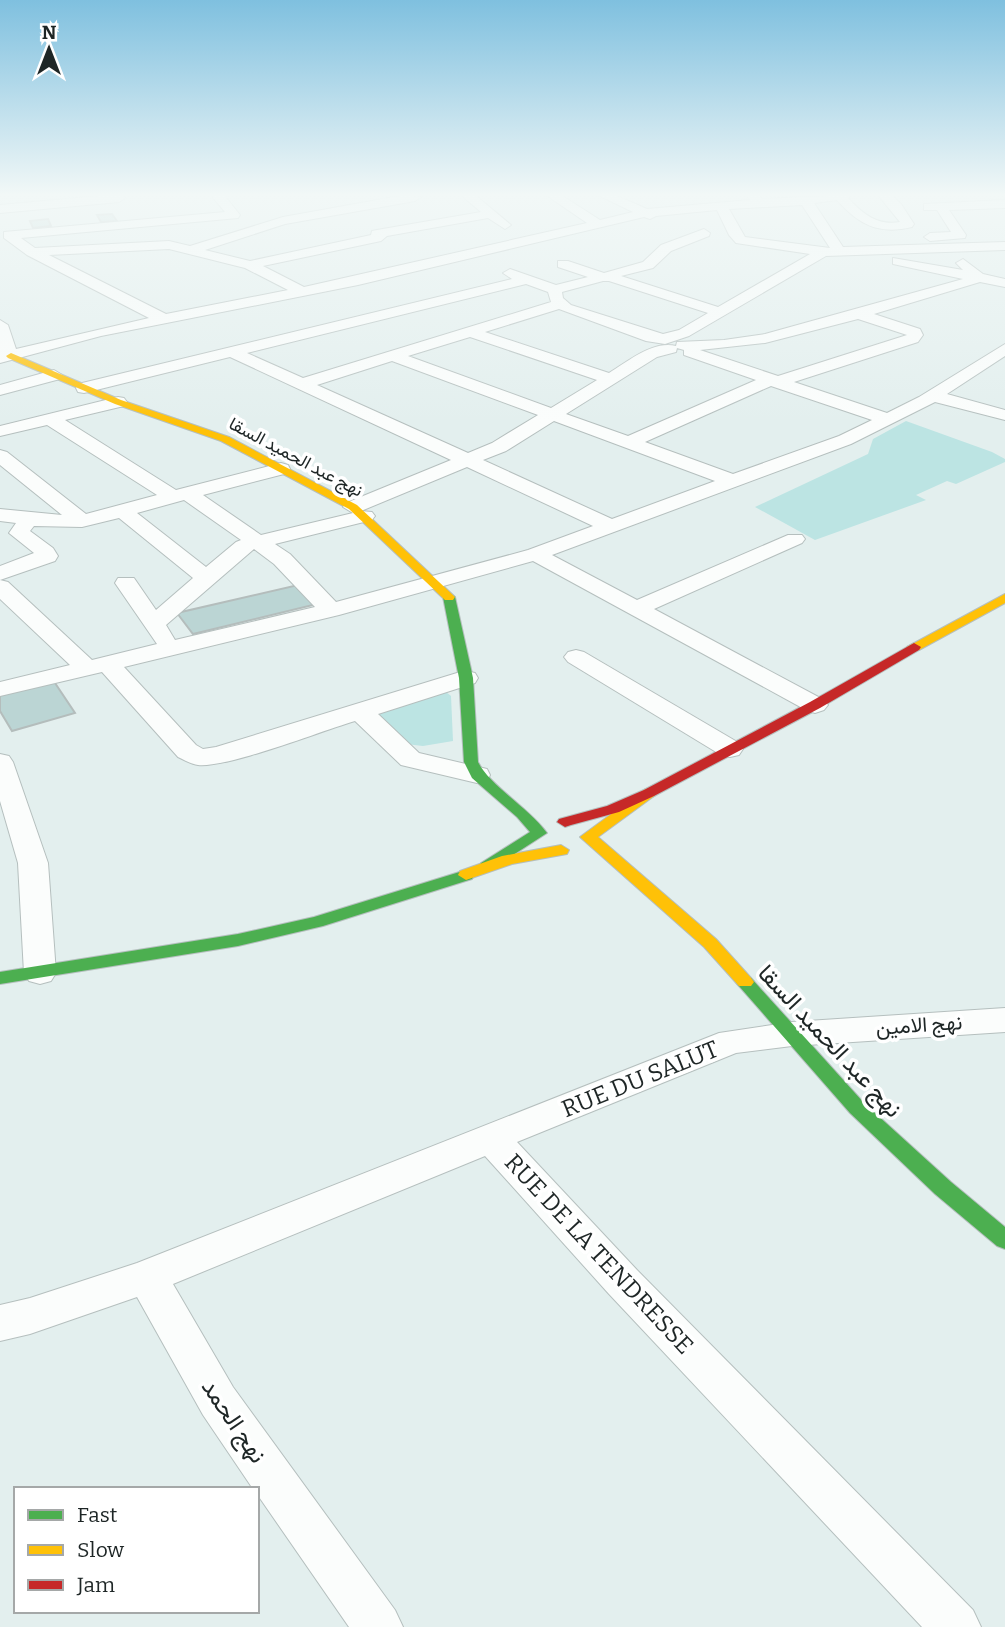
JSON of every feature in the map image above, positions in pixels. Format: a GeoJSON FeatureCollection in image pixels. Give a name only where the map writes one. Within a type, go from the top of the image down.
{"type":"FeatureCollection","features":[{"type":"Feature","properties":{"kind":"street"},"geometry":{"type":"LineString","coordinates":[[69,271],[165,320]]}},
{"type":"Feature","properties":{"kind":"street"},"geometry":{"type":"LineString","coordinates":[[261,271],[304,293]]}},
{"type":"Feature","properties":{"kind":"street"},"geometry":{"type":"LineString","coordinates":[[0,325],[5,357],[100,332],[304,293],[401,271]]}},
{"type":"Feature","properties":{"kind":"street"},"geometry":{"type":"LineString","coordinates":[[504,271],[528,279],[558,297],[669,344],[890,419]]}},
{"type":"Feature","properties":{"kind":"street"},"geometry":{"type":"LineString","coordinates":[[587,271],[720,312]]}},
{"type":"Feature","properties":{"kind":"street"},"geometry":{"type":"LineString","coordinates":[[302,384],[470,332],[628,271]]}},
{"type":"Feature","properties":{"kind":"street"},"geometry":{"type":"LineString","coordinates":[[154,624],[243,546],[359,512],[469,461],[553,415],[789,271]]}},
{"type":"Feature","properties":{"kind":"street"},"geometry":{"type":"LineString","coordinates":[[669,344],[711,346],[755,341],[903,304],[979,271]]}},
{"type":"Feature","properties":{"kind":"street"},"geometry":{"type":"LineString","coordinates":[[983,271],[1005,283]]}},
{"type":"Feature","properties":{"kind":"street"},"geometry":{"type":"LineString","coordinates":[[84,388],[528,279]]}},
{"type":"Feature","properties":{"kind":"street"},"geometry":{"type":"LineString","coordinates":[[358,281],[422,306]]}},
{"type":"Feature","properties":{"kind":"street"},"geometry":{"type":"LineString","coordinates":[[628,443],[774,381],[912,339],[915,335],[915,332],[858,314]]}},
{"type":"Feature","properties":{"kind":"street"},"geometry":{"type":"LineString","coordinates":[[373,318],[437,342]]}},
{"type":"Feature","properties":{"kind":"street"},"geometry":{"type":"LineString","coordinates":[[470,332],[611,379]]}},
{"type":"Feature","properties":{"kind":"street"},"geometry":{"type":"LineString","coordinates":[[755,341],[780,349]]}},
{"type":"Feature","properties":{"kind":"street"},"geometry":{"type":"LineString","coordinates":[[0,689],[331,610],[535,554],[834,445],[933,396],[1005,349]]}},
{"type":"Feature","properties":{"kind":"street"},"geometry":{"type":"LineString","coordinates":[[234,353],[613,527]]}},
{"type":"Feature","properties":{"kind":"street"},"geometry":{"type":"LineString","coordinates":[[393,356],[736,482]]}},
{"type":"Feature","properties":{"kind":"street","name":"نهج عبد الحميد السقا"},"geometry":{"type":"LineString","coordinates":[[5,357],[118,402],[225,439],[359,512],[438,582],[452,604],[466,678],[471,762],[477,775]]}},
{"type":"Feature","properties":{"kind":"street"},"geometry":{"type":"LineString","coordinates":[[805,357],[830,365]]}},
{"type":"Feature","properties":{"kind":"street"},"geometry":{"type":"LineString","coordinates":[[5,404],[54,375]]}},
{"type":"Feature","properties":{"kind":"street"},"geometry":{"type":"LineString","coordinates":[[933,396],[1005,415]]}},
{"type":"Feature","properties":{"kind":"street"},"geometry":{"type":"LineString","coordinates":[[0,431],[118,402]]}},
{"type":"Feature","properties":{"kind":"street"},"geometry":{"type":"LineString","coordinates":[[52,420],[259,541],[282,559],[331,610]]}},
{"type":"Feature","properties":{"kind":"street"},"geometry":{"type":"LineString","coordinates":[[0,456],[82,521]]}},
{"type":"Feature","properties":{"kind":"street"},"geometry":{"type":"LineString","coordinates":[[0,515],[82,521],[124,512],[281,468]]}},
{"type":"Feature","properties":{"kind":"street"},"geometry":{"type":"LineString","coordinates":[[124,512],[206,578]]}},
{"type":"Feature","properties":{"kind":"street"},"geometry":{"type":"LineString","coordinates":[[0,574],[47,556],[46,552],[19,533],[29,519]]}},
{"type":"Feature","properties":{"kind":"street"},"geometry":{"type":"LineString","coordinates":[[636,609],[795,539]]}},
{"type":"Feature","properties":{"kind":"street"},"geometry":{"type":"LineString","coordinates":[[535,554],[815,705]]}},
{"type":"Feature","properties":{"kind":"street"},"geometry":{"type":"LineString","coordinates":[[126,583],[169,647]]}},
{"type":"Feature","properties":{"kind":"street"},"geometry":{"type":"LineString","coordinates":[[0,587],[96,664],[187,751],[199,757],[219,755],[466,678]]}},
{"type":"Feature","properties":{"kind":"street"},"geometry":{"type":"LineString","coordinates":[[487,867],[539,833],[546,825],[612,809],[649,793],[815,705],[937,633],[1005,598]]}},
{"type":"Feature","properties":{"kind":"street"},"geometry":{"type":"LineString","coordinates":[[576,657],[730,749]]}},
{"type":"Feature","properties":{"kind":"street"},"geometry":{"type":"LineString","coordinates":[[360,711],[410,759],[477,775],[539,833],[539,838],[547,846],[565,850]]}},
{"type":"Feature","properties":{"kind":"street"},"geometry":{"type":"LineString","coordinates":[[0,762],[33,863],[40,973]]}},
{"type":"Feature","properties":{"kind":"street"},"geometry":{"type":"LineString","coordinates":[[0,978],[238,940],[317,922],[487,867],[583,845],[588,837],[649,793]]}},
{"type":"Feature","properties":{"kind":"street"},"geometry":{"type":"LineString","coordinates":[[507,802],[562,821]]}},
{"type":"Feature","properties":{"kind":"street","name":"نهج عبد الحميد السقا"},"geometry":{"type":"LineString","coordinates":[[562,821],[582,827],[588,837],[624,871],[710,943],[857,1108],[943,1188],[1005,1240]]}},
{"type":"Feature","properties":{"kind":"street","name":"نهج عبد الحميد السقا"},"geometry":{"type":"LineString","coordinates":[[565,850],[592,857],[624,871]]}},
{"type":"Feature","properties":{"kind":"street","name":"نهج الامين"},"geometry":{"type":"LineString","coordinates":[[792,1034],[1005,1020]]}},
{"type":"Feature","properties":{"kind":"street","name":"RUE DU SALUT"},"geometry":{"type":"LineString","coordinates":[[491,1138],[731,1042],[792,1034]]}},
{"type":"Feature","properties":{"kind":"street","name":"RUE DE LA TENDRESSE"},"geometry":{"type":"LineString","coordinates":[[0,1323],[30,1317],[147,1277],[491,1138],[633,1292],[956,1627]]}},
{"type":"Feature","properties":{"kind":"street","name":"نهج الحمد"},"geometry":{"type":"LineString","coordinates":[[147,1277],[218,1401],[378,1627]]}},
{"type":"Feature","properties":{"kind":"shaded area"},"geometry":{"type":"Polygon","coordinates":[[[906,421],[992,452],[1005,459],[1005,462],[956,484],[947,481],[916,495],[926,500],[815,540],[755,507],[868,454],[873,439],[906,421]]]}},
{"type":"Feature","properties":{"kind":"shaded area"},"geometry":{"type":"Polygon","coordinates":[[[446,692],[451,696],[453,741],[423,746],[406,744],[377,713],[446,692]]]}},
{"type":"Feature","properties":{"kind":"building"},"geometry":{"type":"Polygon","coordinates":[[[298,585],[317,604],[193,634],[177,613],[298,585]]]}},
{"type":"Feature","properties":{"kind":"building"},"geometry":{"type":"Polygon","coordinates":[[[53,680],[75,713],[12,731],[0,711],[0,693],[53,680]]]}},
{"type":"Feature","properties":{"kind":"traffic: fast"},"geometry":{"type":"LineString","coordinates":[[449,597],[466,678],[471,762],[477,775],[523,814],[539,833],[487,867]]}},
{"type":"Feature","properties":{"kind":"traffic: fast"},"geometry":{"type":"LineString","coordinates":[[0,978],[238,940],[317,922],[466,875]]}},
{"type":"Feature","properties":{"kind":"traffic: fast"},"geometry":{"type":"LineString","coordinates":[[745,982],[857,1108],[943,1188],[1005,1240]]}},
{"type":"Feature","properties":{"kind":"traffic: slow"},"geometry":{"type":"LineString","coordinates":[[11,356],[118,402],[225,439],[353,507],[449,597]]}},
{"type":"Feature","properties":{"kind":"traffic: slow"},"geometry":{"type":"LineString","coordinates":[[914,647],[1005,598]]}},
{"type":"Feature","properties":{"kind":"traffic: slow"},"geometry":{"type":"LineString","coordinates":[[649,793],[588,837],[710,943],[745,982]]}},
{"type":"Feature","properties":{"kind":"traffic: slow"},"geometry":{"type":"LineString","coordinates":[[466,875],[508,860],[561,850]]}},
{"type":"Feature","properties":{"kind":"traffic: jam"},"geometry":{"type":"LineString","coordinates":[[565,822],[613,809],[649,793],[815,705],[914,647]]}}]}
